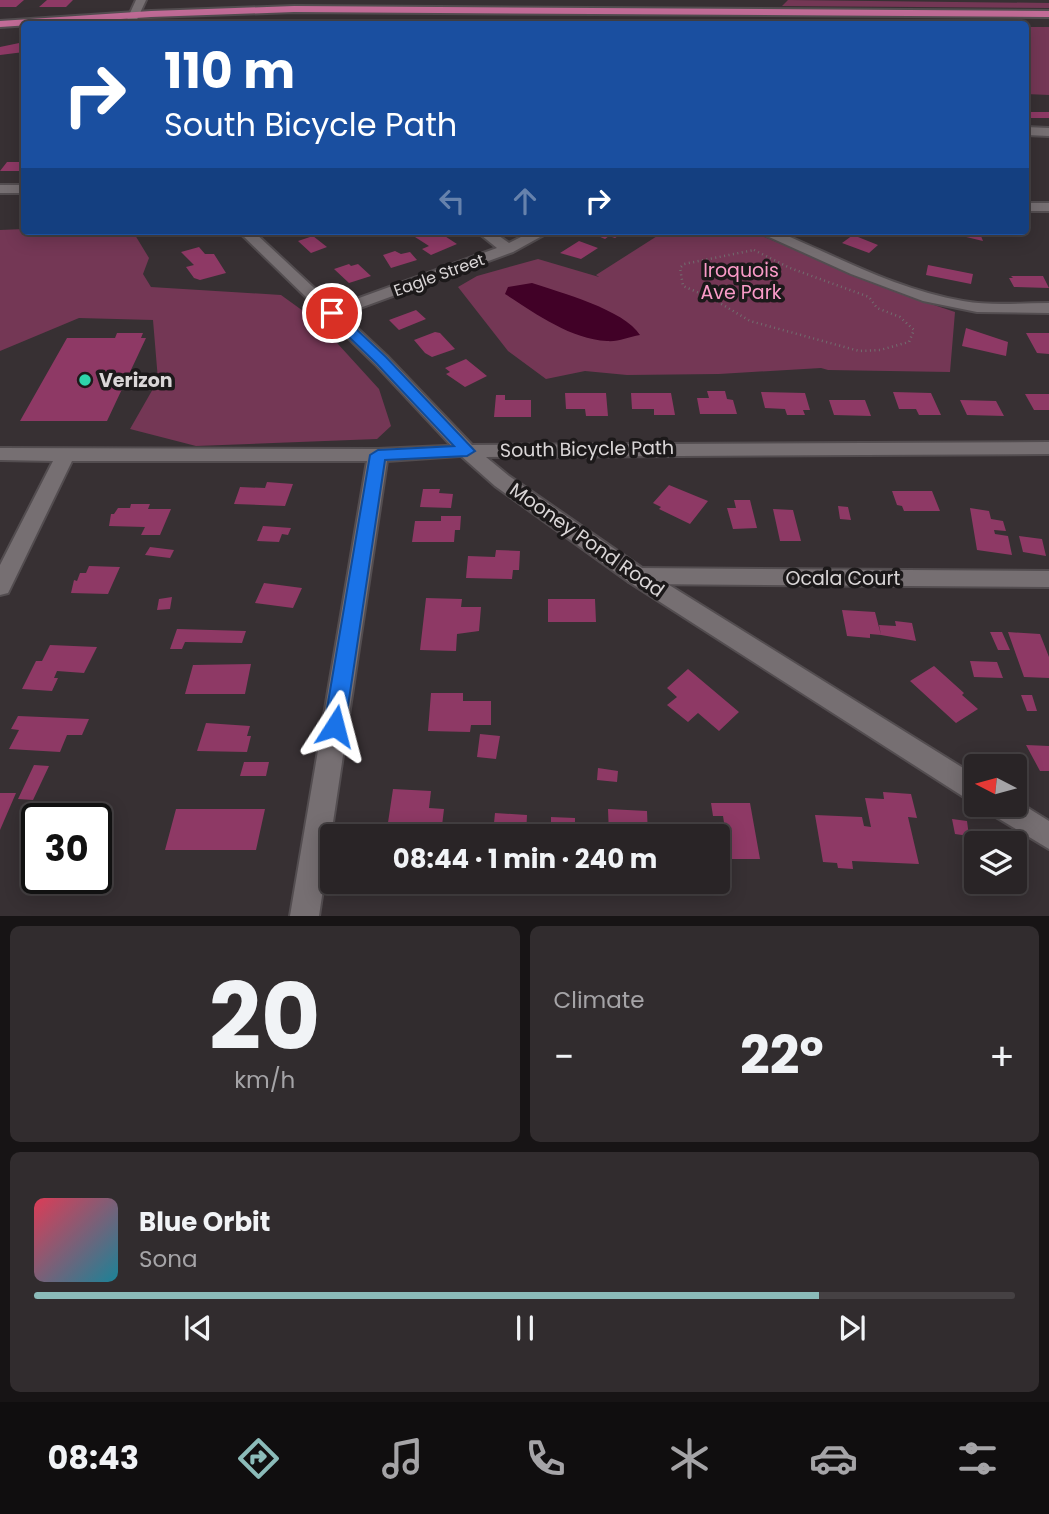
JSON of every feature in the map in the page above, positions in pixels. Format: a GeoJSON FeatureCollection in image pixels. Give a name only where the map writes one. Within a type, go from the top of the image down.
{"type":"FeatureCollection","features":[{"type":"Feature","properties":{"kind":"highway"},"geometry":{"type":"LineString","coordinates":[[79,21],[330,9],[1049,14]]}},
{"type":"Feature","properties":{"kind":"highway"},"geometry":{"type":"LineString","coordinates":[[250,21],[686,21]]}},
{"type":"Feature","properties":{"kind":"highway"},"geometry":{"type":"LineString","coordinates":[[0,24],[21,23]]}},
{"type":"Feature","properties":{"kind":"highway"},"geometry":{"type":"LineString","coordinates":[[1029,23],[1049,23]]}},
{"type":"Feature","properties":{"kind":"highway"},"geometry":{"type":"LineString","coordinates":[[0,34],[21,32]]}},
{"type":"Feature","properties":{"kind":"street"},"geometry":{"type":"LineString","coordinates":[[132,19],[141,0]]}},
{"type":"Feature","properties":{"kind":"street"},"geometry":{"type":"LineString","coordinates":[[1029,131],[1049,132]]}},
{"type":"Feature","properties":{"kind":"street"},"geometry":{"type":"LineString","coordinates":[[0,189],[21,189]]}},
{"type":"Feature","properties":{"kind":"street"},"geometry":{"type":"LineString","coordinates":[[1029,207],[1049,207]]}},
{"type":"Feature","properties":{"kind":"street","name":"Mooney Pond Road"},"geometry":{"type":"LineString","coordinates":[[249,235],[381,360],[467,451],[502,481],[637,576],[964,782]]}},
{"type":"Feature","properties":{"kind":"street"},"geometry":{"type":"LineString","coordinates":[[489,235],[508,249]]}},
{"type":"Feature","properties":{"kind":"street","name":"Eagle Street"},"geometry":{"type":"LineString","coordinates":[[332,313],[508,249],[536,235]]}},
{"type":"Feature","properties":{"kind":"street"},"geometry":{"type":"LineString","coordinates":[[797,237],[912,292],[953,304],[980,308],[1049,308]]}},
{"type":"Feature","properties":{"kind":"street","name":"South Bicycle Path"},"geometry":{"type":"LineString","coordinates":[[0,454],[378,455],[467,451],[1049,448]]}},
{"type":"Feature","properties":{"kind":"street"},"geometry":{"type":"LineString","coordinates":[[0,587],[66,454]]}},
{"type":"Feature","properties":{"kind":"street"},"geometry":{"type":"LineString","coordinates":[[304,915],[378,455]]}},
{"type":"Feature","properties":{"kind":"street","name":"Ocala Court"},"geometry":{"type":"LineString","coordinates":[[637,576],[1049,579]]}},
{"type":"Feature","properties":{"kind":"street"},"geometry":{"type":"LineString","coordinates":[[1019,817],[1049,836]]}},
{"type":"Feature","properties":{"kind":"path"},"geometry":{"type":"LineString","coordinates":[[754,250],[790,268],[850,288],[869,298],[877,308],[900,317],[914,330],[909,342],[880,350],[859,351],[750,321],[713,299],[683,286],[680,268],[684,264],[754,250]]}},
{"type":"Feature","properties":{"kind":"green space"},"geometry":{"type":"Polygon","coordinates":[[[788,0],[1049,3],[1049,8],[782,6],[788,0]]]}},
{"type":"Feature","properties":{"kind":"green space"},"geometry":{"type":"Polygon","coordinates":[[[1029,27],[1049,27],[1049,95],[1029,94],[1029,27]]]}},
{"type":"Feature","properties":{"kind":"green space"},"geometry":{"type":"Polygon","coordinates":[[[21,229],[21,235],[135,235],[149,258],[143,274],[151,287],[281,295],[317,321],[379,389],[391,426],[377,439],[196,446],[130,429],[158,380],[153,320],[79,318],[0,351],[0,230],[21,229]]]}},
{"type":"Feature","properties":{"kind":"green space","name":"Iroquois Ave Park"},"geometry":{"type":"Polygon","coordinates":[[[659,235],[760,235],[904,295],[955,312],[950,372],[821,368],[719,374],[627,375],[585,371],[546,379],[508,351],[458,287],[477,276],[538,259],[599,277],[596,275],[659,235]]]}},
{"type":"Feature","properties":{"kind":"shaded area"},"geometry":{"type":"Polygon","coordinates":[[[532,283],[606,310],[632,326],[640,335],[611,341],[593,339],[553,324],[505,294],[508,287],[532,283]]]}},
{"type":"Feature","properties":{"kind":"building"},"geometry":{"type":"Polygon","coordinates":[[[0,0],[24,0],[16,7],[0,7],[0,0]]]}},
{"type":"Feature","properties":{"kind":"building"},"geometry":{"type":"Polygon","coordinates":[[[47,0],[73,0],[66,7],[39,7],[47,0]]]}},
{"type":"Feature","properties":{"kind":"building"},"geometry":{"type":"Polygon","coordinates":[[[21,43],[21,52],[0,55],[0,47],[21,43]]]}},
{"type":"Feature","properties":{"kind":"building"},"geometry":{"type":"Polygon","coordinates":[[[1029,112],[1049,112],[1049,118],[1031,118],[1029,112]]]}},
{"type":"Feature","properties":{"kind":"building"},"geometry":{"type":"Polygon","coordinates":[[[7,162],[21,162],[21,171],[0,171],[7,162]]]}},
{"type":"Feature","properties":{"kind":"building"},"geometry":{"type":"Polygon","coordinates":[[[443,235],[457,244],[431,255],[422,249],[429,246],[415,237],[443,235]]]}},
{"type":"Feature","properties":{"kind":"building"},"geometry":{"type":"Polygon","coordinates":[[[596,235],[620,235],[615,238],[609,236],[605,239],[596,235]]]}},
{"type":"Feature","properties":{"kind":"building"},"geometry":{"type":"Polygon","coordinates":[[[853,235],[878,245],[869,253],[842,243],[853,235]]]}},
{"type":"Feature","properties":{"kind":"building"},"geometry":{"type":"Polygon","coordinates":[[[911,235],[940,236],[912,237],[911,235]]]}},
{"type":"Feature","properties":{"kind":"building"},"geometry":{"type":"Polygon","coordinates":[[[981,235],[983,241],[962,236],[981,235]]]}},
{"type":"Feature","properties":{"kind":"building"},"geometry":{"type":"Polygon","coordinates":[[[313,236],[327,247],[311,253],[298,241],[313,236]]]}},
{"type":"Feature","properties":{"kind":"building"},"geometry":{"type":"Polygon","coordinates":[[[579,241],[598,248],[581,259],[560,253],[579,241]]]}},
{"type":"Feature","properties":{"kind":"building"},"geometry":{"type":"Polygon","coordinates":[[[199,247],[205,254],[214,254],[226,273],[200,280],[194,278],[186,267],[194,265],[181,252],[199,247]]]}},
{"type":"Feature","properties":{"kind":"building"},"geometry":{"type":"Polygon","coordinates":[[[395,251],[401,254],[410,252],[417,260],[391,268],[383,255],[395,251]]]}},
{"type":"Feature","properties":{"kind":"building"},"geometry":{"type":"Polygon","coordinates":[[[358,264],[371,276],[349,283],[334,269],[358,264]]]}},
{"type":"Feature","properties":{"kind":"building"},"geometry":{"type":"Polygon","coordinates":[[[928,265],[973,274],[971,284],[926,275],[928,265]]]}},
{"type":"Feature","properties":{"kind":"building"},"geometry":{"type":"Polygon","coordinates":[[[1011,276],[1043,276],[1049,288],[1014,287],[1009,278],[1013,278],[1011,276]]]}},
{"type":"Feature","properties":{"kind":"building"},"geometry":{"type":"Polygon","coordinates":[[[416,310],[426,319],[399,330],[389,320],[416,310]]]}},
{"type":"Feature","properties":{"kind":"building"},"geometry":{"type":"Polygon","coordinates":[[[966,328],[1008,342],[1006,356],[962,346],[966,328]]]}},
{"type":"Feature","properties":{"kind":"building"},"geometry":{"type":"Polygon","coordinates":[[[435,332],[440,333],[455,349],[432,357],[425,353],[414,340],[435,332]]]}},
{"type":"Feature","properties":{"kind":"building","name":"Verizon"},"geometry":{"type":"Polygon","coordinates":[[[117,333],[143,333],[141,338],[146,338],[107,421],[20,421],[67,338],[115,338],[117,333]]]}},
{"type":"Feature","properties":{"kind":"building"},"geometry":{"type":"Polygon","coordinates":[[[1026,333],[1049,333],[1049,354],[1037,353],[1026,333]]]}},
{"type":"Feature","properties":{"kind":"building"},"geometry":{"type":"Polygon","coordinates":[[[466,359],[487,376],[465,387],[446,374],[450,372],[445,368],[466,359]]]}},
{"type":"Feature","properties":{"kind":"building"},"geometry":{"type":"Polygon","coordinates":[[[707,391],[725,391],[727,399],[733,400],[737,414],[700,414],[697,398],[709,398],[707,391]]]}},
{"type":"Feature","properties":{"kind":"building"},"geometry":{"type":"Polygon","coordinates":[[[761,392],[805,393],[810,410],[803,410],[805,415],[787,415],[785,409],[765,408],[761,392]]]}},
{"type":"Feature","properties":{"kind":"building"},"geometry":{"type":"Polygon","coordinates":[[[893,392],[931,393],[941,415],[919,415],[916,409],[899,409],[893,392]]]}},
{"type":"Feature","properties":{"kind":"building"},"geometry":{"type":"Polygon","coordinates":[[[565,393],[606,393],[608,416],[586,416],[585,409],[566,409],[565,393]]]}},
{"type":"Feature","properties":{"kind":"building"},"geometry":{"type":"Polygon","coordinates":[[[631,393],[671,393],[675,415],[654,415],[654,409],[632,409],[631,393]]]}},
{"type":"Feature","properties":{"kind":"building"},"geometry":{"type":"Polygon","coordinates":[[[1025,394],[1049,394],[1049,410],[1034,410],[1025,394]]]}},
{"type":"Feature","properties":{"kind":"building"},"geometry":{"type":"Polygon","coordinates":[[[496,395],[505,395],[505,400],[531,400],[531,417],[494,417],[496,395]]]}},
{"type":"Feature","properties":{"kind":"building"},"geometry":{"type":"Polygon","coordinates":[[[829,400],[865,400],[871,416],[834,415],[829,400]]]}},
{"type":"Feature","properties":{"kind":"building"},"geometry":{"type":"Polygon","coordinates":[[[960,400],[996,401],[1004,416],[967,415],[960,400]]]}},
{"type":"Feature","properties":{"kind":"building"},"geometry":{"type":"Polygon","coordinates":[[[267,482],[293,484],[285,506],[234,504],[240,487],[265,488],[267,482]]]}},
{"type":"Feature","properties":{"kind":"building"},"geometry":{"type":"Polygon","coordinates":[[[669,485],[708,501],[690,524],[659,509],[661,507],[653,503],[669,485]]]}},
{"type":"Feature","properties":{"kind":"building"},"geometry":{"type":"Polygon","coordinates":[[[423,489],[440,489],[439,493],[453,494],[451,508],[420,507],[423,489]]]}},
{"type":"Feature","properties":{"kind":"building"},"geometry":{"type":"Polygon","coordinates":[[[892,491],[932,491],[940,511],[904,511],[902,506],[897,505],[892,491]]]}},
{"type":"Feature","properties":{"kind":"building"},"geometry":{"type":"Polygon","coordinates":[[[734,500],[750,500],[757,528],[733,529],[727,508],[736,508],[734,500]]]}},
{"type":"Feature","properties":{"kind":"building"},"geometry":{"type":"Polygon","coordinates":[[[131,504],[150,504],[148,509],[171,509],[160,535],[141,535],[145,527],[109,526],[111,514],[118,508],[130,508],[131,504]]]}},
{"type":"Feature","properties":{"kind":"building"},"geometry":{"type":"Polygon","coordinates":[[[838,506],[848,507],[851,520],[840,519],[838,506]]]}},
{"type":"Feature","properties":{"kind":"building"},"geometry":{"type":"Polygon","coordinates":[[[970,508],[989,511],[991,519],[1003,521],[1006,531],[994,530],[995,534],[1008,536],[1012,555],[977,550],[970,508]]]}},
{"type":"Feature","properties":{"kind":"building"},"geometry":{"type":"Polygon","coordinates":[[[773,509],[793,510],[801,541],[780,541],[773,509]]]}},
{"type":"Feature","properties":{"kind":"building"},"geometry":{"type":"Polygon","coordinates":[[[441,516],[461,516],[460,530],[455,530],[454,542],[412,542],[415,521],[441,521],[441,516]]]}},
{"type":"Feature","properties":{"kind":"building"},"geometry":{"type":"Polygon","coordinates":[[[263,526],[291,528],[288,535],[282,534],[279,542],[257,541],[263,526]]]}},
{"type":"Feature","properties":{"kind":"building"},"geometry":{"type":"Polygon","coordinates":[[[1019,536],[1042,539],[1046,556],[1023,552],[1019,536]]]}},
{"type":"Feature","properties":{"kind":"building"},"geometry":{"type":"Polygon","coordinates":[[[150,547],[174,550],[170,558],[145,555],[150,547]]]}},
{"type":"Feature","properties":{"kind":"building"},"geometry":{"type":"Polygon","coordinates":[[[496,550],[520,551],[519,570],[513,570],[512,579],[466,578],[468,556],[495,557],[496,550]]]}},
{"type":"Feature","properties":{"kind":"building"},"geometry":{"type":"Polygon","coordinates":[[[89,566],[120,567],[108,594],[71,593],[74,580],[77,581],[80,573],[86,573],[89,566]]]}},
{"type":"Feature","properties":{"kind":"building"},"geometry":{"type":"Polygon","coordinates":[[[264,583],[302,588],[293,608],[255,603],[264,583]]]}},
{"type":"Feature","properties":{"kind":"building"},"geometry":{"type":"Polygon","coordinates":[[[172,597],[170,609],[157,610],[159,599],[172,597]]]}},
{"type":"Feature","properties":{"kind":"building"},"geometry":{"type":"Polygon","coordinates":[[[426,598],[462,599],[461,607],[481,607],[479,631],[457,634],[456,651],[420,650],[426,598]]]}},
{"type":"Feature","properties":{"kind":"building"},"geometry":{"type":"Polygon","coordinates":[[[548,599],[595,599],[596,622],[548,622],[548,599]]]}},
{"type":"Feature","properties":{"kind":"building"},"geometry":{"type":"Polygon","coordinates":[[[842,610],[875,612],[881,635],[870,634],[870,638],[847,636],[842,610]]]}},
{"type":"Feature","properties":{"kind":"building"},"geometry":{"type":"Polygon","coordinates":[[[895,621],[912,623],[916,641],[881,635],[879,625],[896,626],[895,621]]]}},
{"type":"Feature","properties":{"kind":"building"},"geometry":{"type":"Polygon","coordinates":[[[177,629],[246,631],[242,643],[185,642],[182,649],[170,649],[177,629]]]}},
{"type":"Feature","properties":{"kind":"building"},"geometry":{"type":"Polygon","coordinates":[[[990,632],[1002,632],[1010,650],[998,650],[990,632]]]}},
{"type":"Feature","properties":{"kind":"building"},"geometry":{"type":"Polygon","coordinates":[[[1008,632],[1040,634],[1049,657],[1049,678],[1024,677],[1008,632]]]}},
{"type":"Feature","properties":{"kind":"building"},"geometry":{"type":"Polygon","coordinates":[[[50,645],[97,647],[84,673],[57,671],[54,678],[58,678],[52,691],[22,689],[36,661],[42,661],[50,645]]]}},
{"type":"Feature","properties":{"kind":"building"},"geometry":{"type":"Polygon","coordinates":[[[970,661],[997,662],[1003,678],[974,677],[970,661]]]}},
{"type":"Feature","properties":{"kind":"building"},"geometry":{"type":"Polygon","coordinates":[[[251,664],[245,694],[185,694],[193,665],[251,664]]]}},
{"type":"Feature","properties":{"kind":"building"},"geometry":{"type":"Polygon","coordinates":[[[934,666],[978,709],[956,723],[910,681],[934,666]]]}},
{"type":"Feature","properties":{"kind":"building"},"geometry":{"type":"Polygon","coordinates":[[[688,669],[739,712],[719,731],[698,713],[688,722],[667,705],[677,697],[667,688],[688,669]]]}},
{"type":"Feature","properties":{"kind":"building"},"geometry":{"type":"Polygon","coordinates":[[[431,693],[463,693],[463,701],[491,701],[491,725],[471,725],[470,732],[428,731],[431,693]]]}},
{"type":"Feature","properties":{"kind":"building"},"geometry":{"type":"Polygon","coordinates":[[[1021,695],[1032,695],[1037,711],[1027,711],[1021,695]]]}},
{"type":"Feature","properties":{"kind":"building"},"geometry":{"type":"Polygon","coordinates":[[[18,716],[89,719],[82,735],[67,735],[60,752],[9,749],[19,730],[11,729],[18,716]]]}},
{"type":"Feature","properties":{"kind":"building"},"geometry":{"type":"Polygon","coordinates":[[[206,723],[250,726],[247,736],[251,736],[247,752],[197,751],[206,723]]]}},
{"type":"Feature","properties":{"kind":"building"},"geometry":{"type":"Polygon","coordinates":[[[480,734],[500,736],[496,759],[477,757],[480,734]]]}},
{"type":"Feature","properties":{"kind":"building"},"geometry":{"type":"Polygon","coordinates":[[[1026,745],[1049,746],[1049,771],[1040,771],[1026,745]]]}},
{"type":"Feature","properties":{"kind":"building"},"geometry":{"type":"Polygon","coordinates":[[[244,762],[269,762],[266,776],[240,776],[244,762]]]}},
{"type":"Feature","properties":{"kind":"building"},"geometry":{"type":"Polygon","coordinates":[[[34,765],[49,766],[33,800],[18,799],[34,765]]]}},
{"type":"Feature","properties":{"kind":"building"},"geometry":{"type":"Polygon","coordinates":[[[598,768],[618,771],[617,782],[597,780],[598,768]]]}},
{"type":"Feature","properties":{"kind":"building"},"geometry":{"type":"Polygon","coordinates":[[[393,789],[431,791],[429,808],[444,809],[442,824],[388,824],[393,789]]]}},
{"type":"Feature","properties":{"kind":"building"},"geometry":{"type":"Polygon","coordinates":[[[883,792],[911,794],[917,818],[908,817],[919,864],[852,861],[853,869],[838,868],[837,863],[823,862],[815,815],[862,817],[864,826],[871,827],[865,798],[884,799],[883,792]]]}},
{"type":"Feature","properties":{"kind":"building"},"geometry":{"type":"Polygon","coordinates":[[[0,793],[16,793],[0,830],[0,793]]]}},
{"type":"Feature","properties":{"kind":"building"},"geometry":{"type":"Polygon","coordinates":[[[711,803],[750,803],[760,859],[730,859],[730,824],[724,824],[723,816],[713,816],[711,803]]]}},
{"type":"Feature","properties":{"kind":"building"},"geometry":{"type":"Polygon","coordinates":[[[176,809],[265,809],[256,850],[165,850],[176,809]]]}},
{"type":"Feature","properties":{"kind":"building"},"geometry":{"type":"Polygon","coordinates":[[[608,809],[647,811],[648,824],[609,824],[608,809]]]}},
{"type":"Feature","properties":{"kind":"building"},"geometry":{"type":"Polygon","coordinates":[[[495,813],[527,815],[527,824],[485,824],[494,823],[495,813]]]}},
{"type":"Feature","properties":{"kind":"building"},"geometry":{"type":"Polygon","coordinates":[[[551,817],[575,818],[575,824],[551,824],[551,817]]]}},
{"type":"Feature","properties":{"kind":"building"},"geometry":{"type":"Polygon","coordinates":[[[952,819],[967,821],[968,831],[964,831],[964,835],[955,834],[952,819]]]}},
{"type":"Feature","properties":{"kind":"place","name":"Verizon"},"geometry":{"type":"Point","coordinates":[85,380]}},
{"type":"Feature","properties":{"kind":"route"},"geometry":{"type":"LineString","coordinates":[[332,313],[381,360],[467,451],[378,455],[335,726]]}}]}
